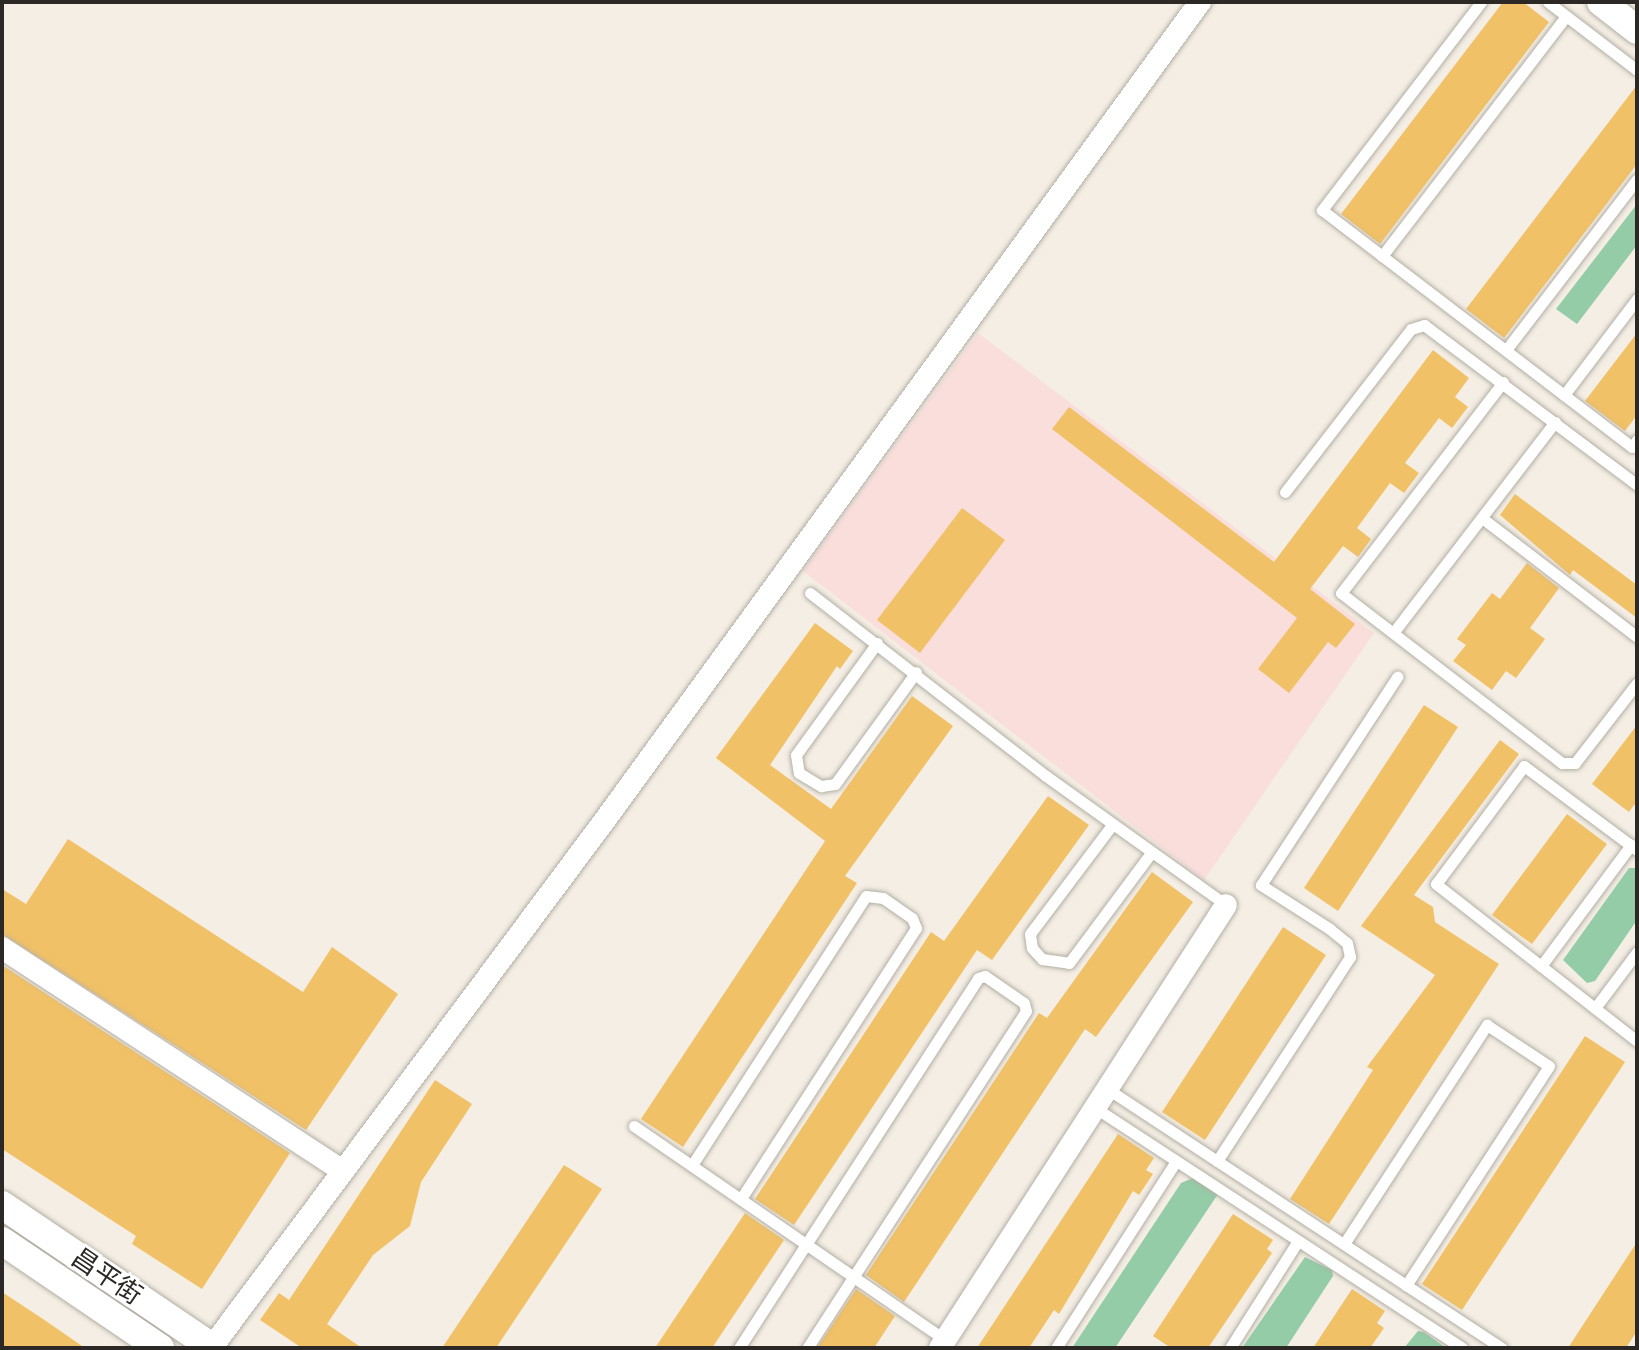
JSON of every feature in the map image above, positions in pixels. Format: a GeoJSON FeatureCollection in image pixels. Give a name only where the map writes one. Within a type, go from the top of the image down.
{"type":"FeatureCollection","features":[{"type":"Feature","properties":{"kind":"street"},"geometry":{"type":"LineString","coordinates":[[212,1348],[1200,2]]}},
{"type":"Feature","properties":{"kind":"street"},"geometry":{"type":"LineString","coordinates":[[1601,2],[1637,30]]}},
{"type":"Feature","properties":{"kind":"street"},"geometry":{"type":"LineString","coordinates":[[942,1344],[1226,905]]}},
{"type":"Feature","properties":{"kind":"street"},"geometry":{"type":"LineString","coordinates":[[2,948],[343,1171]]}},
{"type":"Feature","properties":{"kind":"street","name":"昌平街"},"geometry":{"type":"LineString","coordinates":[[2,1205],[212,1348]]}},
{"type":"Feature","properties":{"kind":"street","name":"昌平街"},"geometry":{"type":"LineString","coordinates":[[2,1241],[160,1348]]}},
{"type":"Feature","properties":{"kind":"lane"},"geometry":{"type":"LineString","coordinates":[[1481,2],[1322,210],[1632,447],[1637,440]]}},
{"type":"Feature","properties":{"kind":"lane"},"geometry":{"type":"LineString","coordinates":[[1548,2],[1637,70]]}},
{"type":"Feature","properties":{"kind":"lane"},"geometry":{"type":"LineString","coordinates":[[1382,256],[1566,16]]}},
{"type":"Feature","properties":{"kind":"lane"},"geometry":{"type":"LineString","coordinates":[[1506,350],[1637,179]]}},
{"type":"Feature","properties":{"kind":"lane"},"geometry":{"type":"LineString","coordinates":[[1564,395],[1637,299]]}},
{"type":"Feature","properties":{"kind":"lane"},"geometry":{"type":"LineString","coordinates":[[1285,492],[1411,329],[1430,326],[1637,485]]}},
{"type":"Feature","properties":{"kind":"lane"},"geometry":{"type":"LineString","coordinates":[[1503,382],[1341,593],[1562,763],[1575,763],[1637,683]]}},
{"type":"Feature","properties":{"kind":"lane"},"geometry":{"type":"LineString","coordinates":[[1393,633],[1555,422]]}},
{"type":"Feature","properties":{"kind":"lane"},"geometry":{"type":"LineString","coordinates":[[1482,518],[1637,637]]}},
{"type":"Feature","properties":{"kind":"lane"},"geometry":{"type":"LineString","coordinates":[[810,593],[1112,825],[1226,905]]}},
{"type":"Feature","properties":{"kind":"lane"},"geometry":{"type":"LineString","coordinates":[[877,643],[796,755],[799,773],[821,786],[835,784],[916,672]]}},
{"type":"Feature","properties":{"kind":"lane"},"geometry":{"type":"LineString","coordinates":[[1217,1161],[1350,957],[1347,943],[1330,929],[1261,885],[1397,677]]}},
{"type":"Feature","properties":{"kind":"lane"},"geometry":{"type":"LineString","coordinates":[[1541,966],[1634,848],[1524,766],[1436,884],[1637,1041]]}},
{"type":"Feature","properties":{"kind":"lane"},"geometry":{"type":"LineString","coordinates":[[1112,825],[1030,934],[1032,948],[1042,959],[1069,963],[1151,853]]}},
{"type":"Feature","properties":{"kind":"lane"},"geometry":{"type":"LineString","coordinates":[[692,1165],[866,896],[883,898],[912,918],[916,928],[741,1199]]}},
{"type":"Feature","properties":{"kind":"lane"},"geometry":{"type":"LineString","coordinates":[[1595,1008],[1637,952]]}},
{"type":"Feature","properties":{"kind":"lane"},"geometry":{"type":"LineString","coordinates":[[739,1348],[978,978],[985,976],[1024,1003],[1026,1011],[807,1348]]}},
{"type":"Feature","properties":{"kind":"lane"},"geometry":{"type":"LineString","coordinates":[[1344,1244],[1487,1025],[1549,1066],[1406,1285]]}},
{"type":"Feature","properties":{"kind":"lane"},"geometry":{"type":"LineString","coordinates":[[1100,1097],[1217,1161],[1502,1348]]}},
{"type":"Feature","properties":{"kind":"lane"},"geometry":{"type":"LineString","coordinates":[[1100,1097],[1176,1161],[1462,1348]]}},
{"type":"Feature","properties":{"kind":"lane"},"geometry":{"type":"LineString","coordinates":[[634,1126],[853,1276],[942,1344]]}},
{"type":"Feature","properties":{"kind":"lane"},"geometry":{"type":"LineString","coordinates":[[1056,1348],[1176,1161]]}},
{"type":"Feature","properties":{"kind":"lane"},"geometry":{"type":"LineString","coordinates":[[1230,1348],[1298,1241]]}},
{"type":"Feature","properties":{"kind":"shaded area"},"geometry":{"type":"Polygon","coordinates":[[[978,333],[1374,633],[1204,880],[803,571],[978,333]]]}},
{"type":"Feature","properties":{"kind":"green space"},"geometry":{"type":"Polygon","coordinates":[[[1637,204],[1637,245],[1577,324],[1556,309],[1637,204]]]}},
{"type":"Feature","properties":{"kind":"green space"},"geometry":{"type":"Polygon","coordinates":[[[1629,868],[1637,868],[1637,920],[1595,981],[1587,983],[1563,960],[1629,868]]]}},
{"type":"Feature","properties":{"kind":"green space"},"geometry":{"type":"Polygon","coordinates":[[[1193,1178],[1218,1194],[1115,1348],[1072,1348],[1181,1183],[1193,1178]]]}},
{"type":"Feature","properties":{"kind":"green space"},"geometry":{"type":"Polygon","coordinates":[[[1305,1257],[1332,1270],[1333,1276],[1286,1348],[1242,1348],[1305,1257]]]}},
{"type":"Feature","properties":{"kind":"green space"},"geometry":{"type":"Polygon","coordinates":[[[1418,1331],[1424,1332],[1446,1348],[1404,1348],[1418,1331]]]}},
{"type":"Feature","properties":{"kind":"building"},"geometry":{"type":"Polygon","coordinates":[[[1503,2],[1523,2],[1549,22],[1380,244],[1341,214],[1503,2]]]}},
{"type":"Feature","properties":{"kind":"building"},"geometry":{"type":"Polygon","coordinates":[[[1637,85],[1637,164],[1504,338],[1466,309],[1637,85]]]}},
{"type":"Feature","properties":{"kind":"building"},"geometry":{"type":"Polygon","coordinates":[[[1637,333],[1637,415],[1625,431],[1585,401],[1637,333]]]}},
{"type":"Feature","properties":{"kind":"building"},"geometry":{"type":"Polygon","coordinates":[[[1433,350],[1469,378],[1455,397],[1468,407],[1452,428],[1439,418],[1405,463],[1419,473],[1404,493],[1390,483],[1357,528],[1371,539],[1358,557],[1343,546],[1310,589],[1355,624],[1336,648],[1328,642],[1289,693],[1258,669],[1297,618],[1052,429],[1069,407],[1274,562],[1433,350]]]}},
{"type":"Feature","properties":{"kind":"building"},"geometry":{"type":"Polygon","coordinates":[[[1515,494],[1637,585],[1637,618],[1573,570],[1570,575],[1500,515],[1515,494]]]}},
{"type":"Feature","properties":{"kind":"building"},"geometry":{"type":"Polygon","coordinates":[[[962,508],[1005,540],[920,653],[877,620],[962,508]]]}},
{"type":"Feature","properties":{"kind":"building"},"geometry":{"type":"Polygon","coordinates":[[[1527,563],[1559,588],[1530,628],[1545,639],[1516,678],[1506,671],[1492,690],[1453,661],[1466,645],[1457,639],[1492,593],[1500,599],[1527,563]]]}},
{"type":"Feature","properties":{"kind":"building"},"geometry":{"type":"Polygon","coordinates":[[[815,623],[853,651],[840,669],[837,666],[770,765],[831,809],[912,696],[953,726],[845,876],[857,883],[683,1147],[641,1119],[825,841],[716,758],[815,623]]]}},
{"type":"Feature","properties":{"kind":"building"},"geometry":{"type":"Polygon","coordinates":[[[1424,705],[1458,727],[1338,911],[1304,888],[1424,705]]]}},
{"type":"Feature","properties":{"kind":"building"},"geometry":{"type":"Polygon","coordinates":[[[1637,725],[1637,801],[1629,812],[1592,784],[1637,725]]]}},
{"type":"Feature","properties":{"kind":"building"},"geometry":{"type":"Polygon","coordinates":[[[1500,740],[1519,754],[1414,895],[1433,907],[1435,922],[1499,964],[1329,1224],[1290,1199],[1373,1070],[1367,1067],[1435,975],[1361,926],[1500,740]]]}},
{"type":"Feature","properties":{"kind":"building"},"geometry":{"type":"Polygon","coordinates":[[[1048,796],[1089,825],[992,960],[977,950],[794,1225],[755,1199],[931,932],[944,941],[1048,796]]]}},
{"type":"Feature","properties":{"kind":"building"},"geometry":{"type":"Polygon","coordinates":[[[1567,814],[1607,844],[1532,944],[1492,915],[1567,814]]]}},
{"type":"Feature","properties":{"kind":"building"},"geometry":{"type":"Polygon","coordinates":[[[68,839],[303,992],[332,947],[398,994],[306,1130],[2,934],[2,889],[26,904],[68,839]]]}},
{"type":"Feature","properties":{"kind":"building"},"geometry":{"type":"Polygon","coordinates":[[[1152,872],[1193,902],[1096,1037],[1085,1029],[904,1302],[866,1275],[1039,1013],[1047,1018],[1152,872]]]}},
{"type":"Feature","properties":{"kind":"building"},"geometry":{"type":"Polygon","coordinates":[[[1283,927],[1326,955],[1205,1140],[1162,1112],[1283,927]]]}},
{"type":"Feature","properties":{"kind":"building"},"geometry":{"type":"Polygon","coordinates":[[[2,965],[290,1153],[202,1289],[132,1244],[136,1236],[2,1149],[2,965]]]}},
{"type":"Feature","properties":{"kind":"building"},"geometry":{"type":"Polygon","coordinates":[[[1585,1036],[1625,1062],[1462,1310],[1422,1284],[1585,1036]]]}},
{"type":"Feature","properties":{"kind":"building"},"geometry":{"type":"Polygon","coordinates":[[[435,1080],[472,1104],[421,1182],[410,1226],[373,1255],[327,1324],[362,1348],[302,1348],[260,1320],[279,1293],[289,1300],[435,1080]]]}},
{"type":"Feature","properties":{"kind":"building"},"geometry":{"type":"Polygon","coordinates":[[[1118,1134],[1154,1158],[1146,1170],[1153,1174],[1139,1195],[1133,1191],[1059,1314],[1054,1310],[1029,1348],[977,1348],[1118,1134]]]}},
{"type":"Feature","properties":{"kind":"building"},"geometry":{"type":"Polygon","coordinates":[[[564,1165],[602,1189],[496,1348],[442,1348],[564,1165]]]}},
{"type":"Feature","properties":{"kind":"building"},"geometry":{"type":"Polygon","coordinates":[[[745,1213],[784,1240],[712,1348],[655,1348],[745,1213]]]}},
{"type":"Feature","properties":{"kind":"building"},"geometry":{"type":"Polygon","coordinates":[[[1233,1214],[1273,1240],[1267,1249],[1272,1253],[1208,1348],[1171,1348],[1153,1336],[1233,1214]]]}},
{"type":"Feature","properties":{"kind":"building"},"geometry":{"type":"Polygon","coordinates":[[[1637,1242],[1637,1331],[1626,1348],[1568,1348],[1637,1242]]]}},
{"type":"Feature","properties":{"kind":"building"},"geometry":{"type":"Polygon","coordinates":[[[856,1289],[895,1316],[874,1348],[817,1348],[856,1289]]]}},
{"type":"Feature","properties":{"kind":"building"},"geometry":{"type":"Polygon","coordinates":[[[1352,1289],[1385,1311],[1377,1323],[1384,1328],[1370,1348],[1313,1348],[1352,1289]]]}},
{"type":"Feature","properties":{"kind":"building"},"geometry":{"type":"Polygon","coordinates":[[[2,1292],[43,1319],[85,1348],[2,1348],[2,1292]]]}}]}
